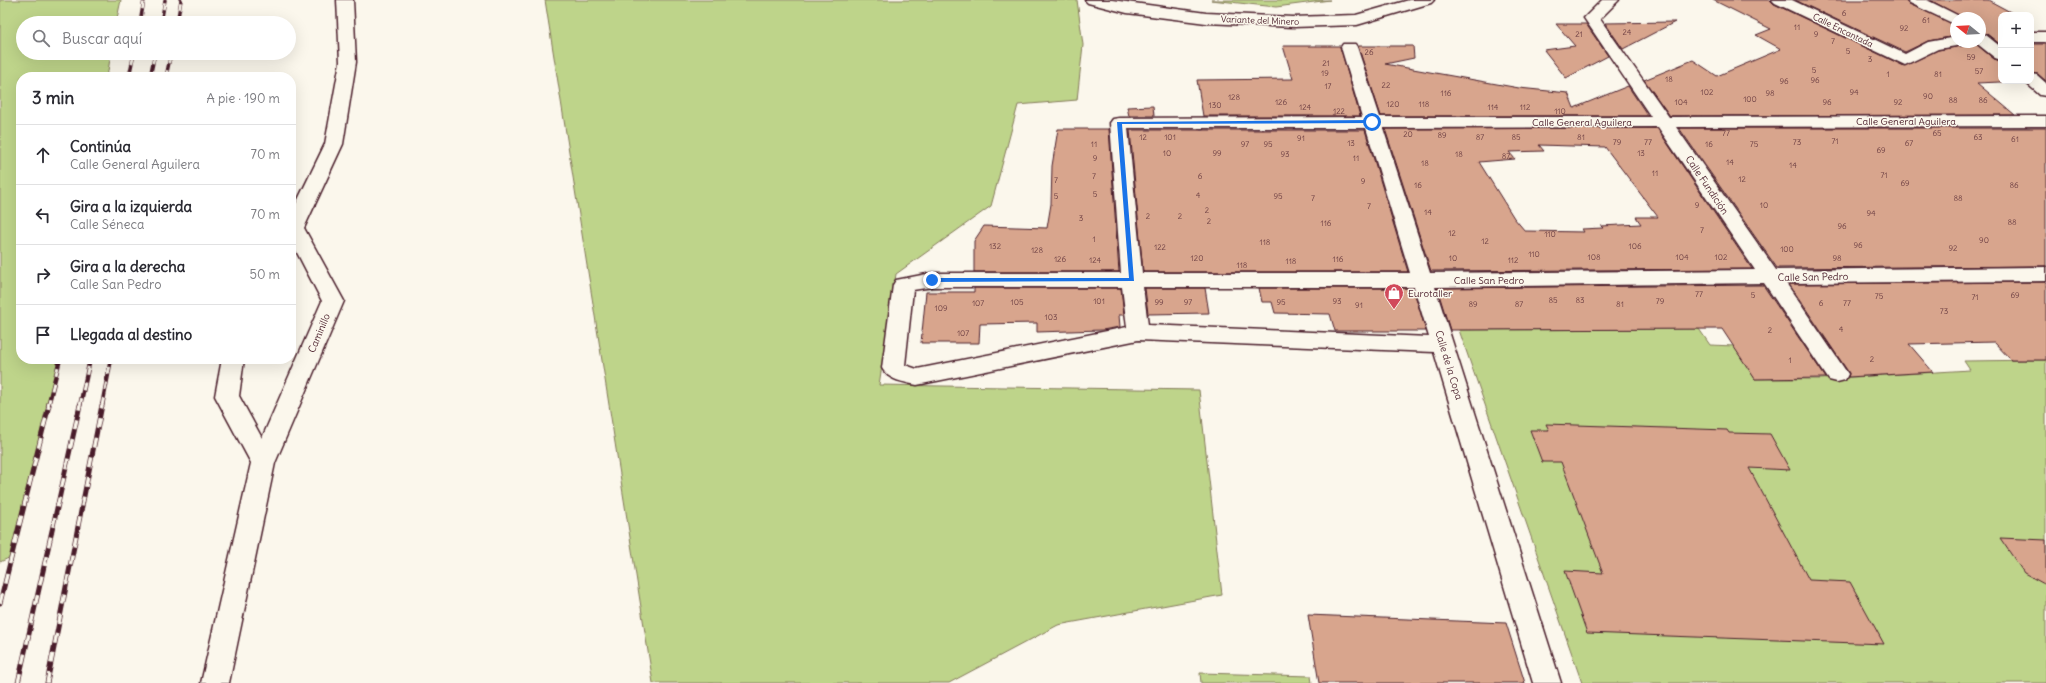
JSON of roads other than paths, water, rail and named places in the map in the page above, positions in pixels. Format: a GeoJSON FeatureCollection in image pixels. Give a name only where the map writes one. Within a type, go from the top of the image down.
{"type":"FeatureCollection","features":[{"type":"Feature","properties":{"kind":"street","name":"Caminillo"},"geometry":{"type":"LineString","coordinates":[[296,224],[334,144],[348,62],[345,0]]}},
{"type":"Feature","properties":{"kind":"street","name":"Variante del Minero"},"geometry":{"type":"LineString","coordinates":[[1093,0],[1127,8],[1206,18],[1293,22],[1357,20],[1426,0]]}},
{"type":"Feature","properties":{"kind":"street","name":"Calle Fundición"},"geometry":{"type":"LineString","coordinates":[[1611,0],[1592,18],[1837,374]]}},
{"type":"Feature","properties":{"kind":"street","name":"Calle Encantada"},"geometry":{"type":"LineString","coordinates":[[1780,0],[1905,60],[1934,45],[1950,43]]}},
{"type":"Feature","properties":{"kind":"street"},"geometry":{"type":"LineString","coordinates":[[1915,0],[1950,16]]}},
{"type":"Feature","properties":{"kind":"street"},"geometry":{"type":"LineString","coordinates":[[2034,37],[2046,37]]}},
{"type":"Feature","properties":{"kind":"street"},"geometry":{"type":"LineString","coordinates":[[1986,38],[1998,38]]}},
{"type":"Feature","properties":{"kind":"street"},"geometry":{"type":"LineString","coordinates":[[1986,43],[1998,53]]}},
{"type":"Feature","properties":{"kind":"street","name":"Calle de la Copa"},"geometry":{"type":"LineString","coordinates":[[1349,47],[1547,683]]}},
{"type":"Feature","properties":{"kind":"street"},"geometry":{"type":"LineString","coordinates":[[2034,81],[2046,91]]}},
{"type":"Feature","properties":{"kind":"street","name":"Calle General Aguilera"},"geometry":{"type":"LineString","coordinates":[[1132,280],[1119,123],[2046,121]]}},
{"type":"Feature","properties":{"kind":"street","name":"Caminillo"},"geometry":{"type":"LineString","coordinates":[[215,683],[262,463],[333,301],[296,235]]}},
{"type":"Feature","properties":{"kind":"street","name":"Calle San Pedro"},"geometry":{"type":"LineString","coordinates":[[1138,332],[917,377],[903,374],[893,368],[903,285],[932,280],[1422,280],[1770,278],[2046,274]]}},
{"type":"Feature","properties":{"kind":"street"},"geometry":{"type":"LineString","coordinates":[[1132,280],[1138,332],[1442,345]]}},
{"type":"Feature","properties":{"kind":"street"},"geometry":{"type":"LineString","coordinates":[[232,364],[227,396],[262,463]]}},
{"type":"Feature","properties":{"kind":"railway"},"geometry":{"type":"LineString","coordinates":[[141,16],[144,0]]}},
{"type":"Feature","properties":{"kind":"railway"},"geometry":{"type":"LineString","coordinates":[[162,16],[165,0]]}},
{"type":"Feature","properties":{"kind":"railway"},"geometry":{"type":"LineString","coordinates":[[178,16],[181,0]]}},
{"type":"Feature","properties":{"kind":"railway"},"geometry":{"type":"LineString","coordinates":[[130,72],[133,60]]}},
{"type":"Feature","properties":{"kind":"railway"},"geometry":{"type":"LineString","coordinates":[[151,72],[154,60]]}},
{"type":"Feature","properties":{"kind":"railway"},"geometry":{"type":"LineString","coordinates":[[167,72],[170,60]]}},
{"type":"Feature","properties":{"kind":"railway"},"geometry":{"type":"LineString","coordinates":[[48,406],[59,364]]}},
{"type":"Feature","properties":{"kind":"railway"},"geometry":{"type":"LineString","coordinates":[[80,406],[89,364]]}},
{"type":"Feature","properties":{"kind":"railway"},"geometry":{"type":"LineString","coordinates":[[102,406],[110,364]]}},
{"type":"Feature","properties":{"kind":"railway"},"geometry":{"type":"LineString","coordinates":[[0,603],[49,405]]}},
{"type":"Feature","properties":{"kind":"railway"},"geometry":{"type":"LineString","coordinates":[[18,683],[80,405]]}},
{"type":"Feature","properties":{"kind":"railway"},"geometry":{"type":"LineString","coordinates":[[47,683],[102,405]]}},
{"type":"Feature","properties":{"kind":"place","name":"Eurotaller"},"geometry":{"type":"Point","coordinates":[1394,310]}}]}
